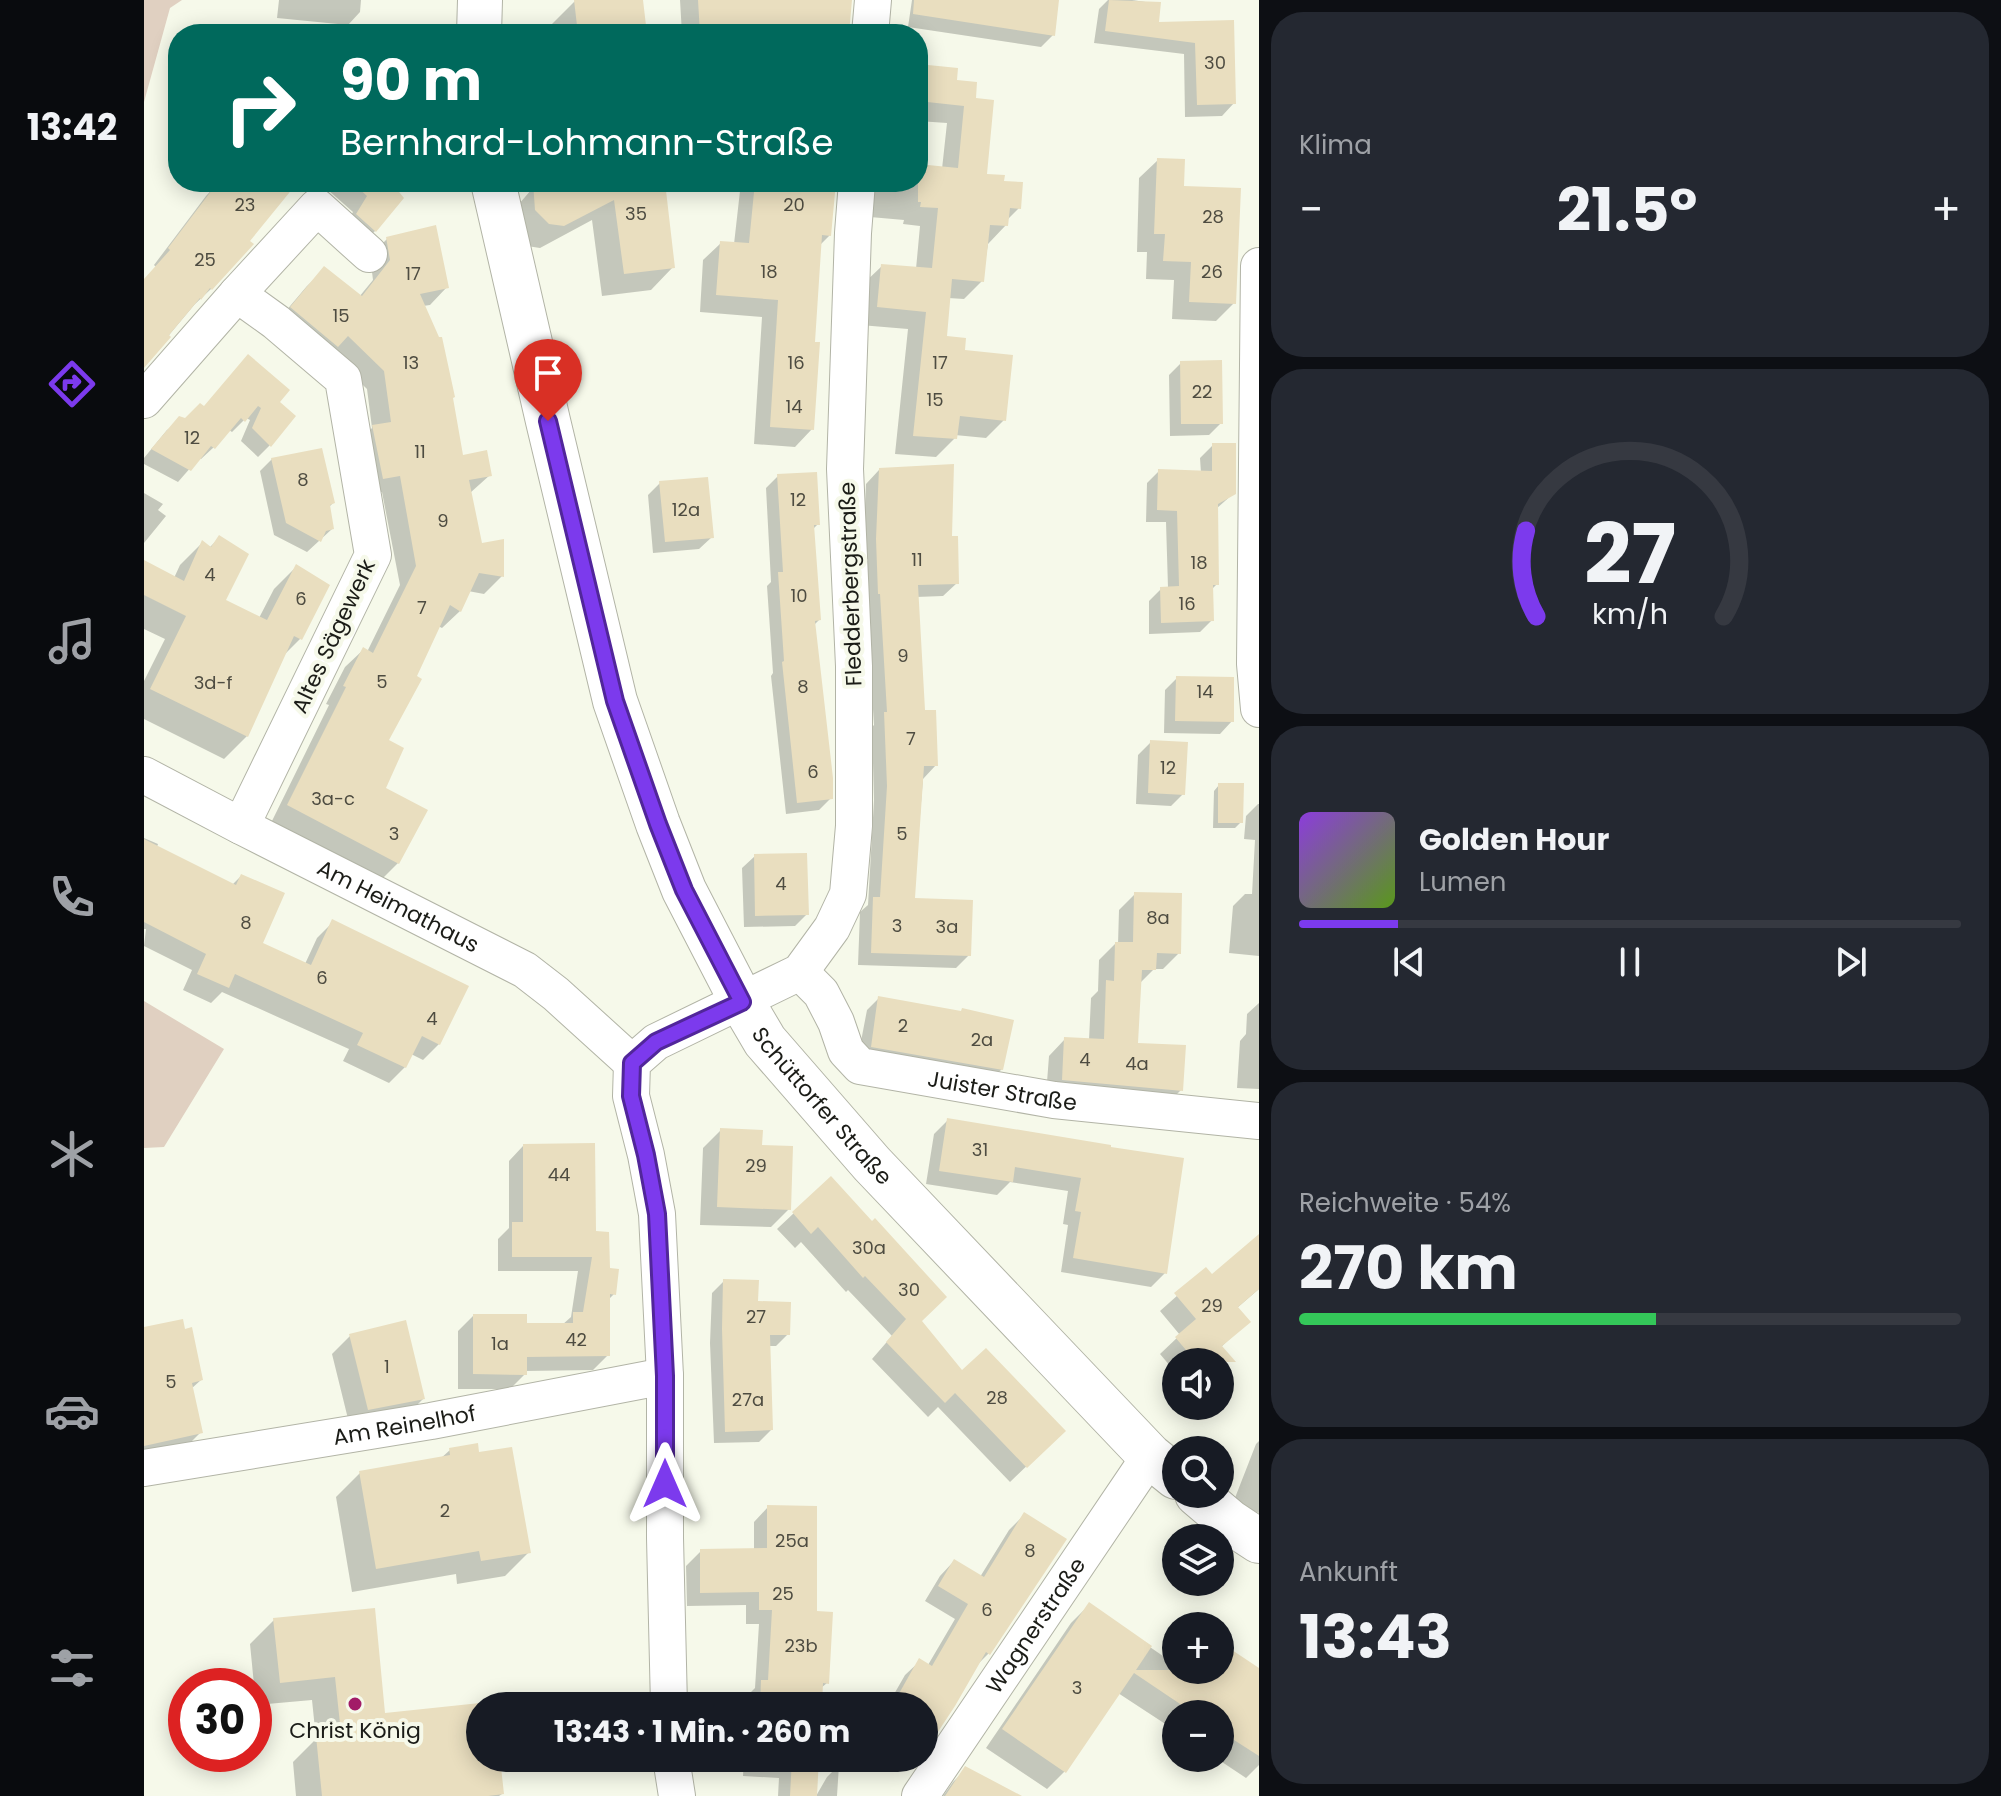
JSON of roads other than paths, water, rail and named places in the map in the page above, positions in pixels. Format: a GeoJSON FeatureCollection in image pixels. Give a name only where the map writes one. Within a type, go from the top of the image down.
{"type":"FeatureCollection","features":[{"type":"Feature","properties":{"kind":"main road"},"geometry":{"type":"LineString","coordinates":[[479,24],[480,0]]}},
{"type":"Feature","properties":{"kind":"main road","name":"Schüttorfer Straße"},"geometry":{"type":"LineString","coordinates":[[495,192],[615,701],[684,890],[742,1002],[765,1041],[872,1164],[1162,1465]]}},
{"type":"Feature","properties":{"kind":"main road"},"geometry":{"type":"LineString","coordinates":[[1214,1508],[1259,1541]]}},
{"type":"Feature","properties":{"kind":"street"},"geometry":{"type":"LineString","coordinates":[[871,24],[873,0]]}},
{"type":"Feature","properties":{"kind":"street","name":"Fledderbergstraße"},"geometry":{"type":"LineString","coordinates":[[800,972],[832,928],[848,894],[854,826],[854,666],[845,469],[856,192]]}},
{"type":"Feature","properties":{"kind":"street"},"geometry":{"type":"LineString","coordinates":[[144,400],[317,207],[369,254]]}},
{"type":"Feature","properties":{"kind":"street"},"geometry":{"type":"LineString","coordinates":[[1259,266],[1255,648],[1259,709]]}},
{"type":"Feature","properties":{"kind":"street","name":"Altes Sägewerk"},"geometry":{"type":"LineString","coordinates":[[237,294],[276,322],[343,379],[373,555],[241,826]]}},
{"type":"Feature","properties":{"kind":"street","name":"Am Heimathaus"},"geometry":{"type":"LineString","coordinates":[[144,775],[525,970],[632,1063]]}},
{"type":"Feature","properties":{"kind":"street"},"geometry":{"type":"LineString","coordinates":[[669,1692],[665,1376],[657,1214],[631,1096],[632,1063],[656,1042],[800,972]]}},
{"type":"Feature","properties":{"kind":"street","name":"Juister Straße"},"geometry":{"type":"LineString","coordinates":[[800,972],[821,993],[846,1051],[860,1066],[1054,1100],[1259,1121]]}},
{"type":"Feature","properties":{"kind":"street","name":"Am Reinelhof"},"geometry":{"type":"LineString","coordinates":[[144,1468],[431,1421],[665,1376]]}},
{"type":"Feature","properties":{"kind":"street","name":"Wagnerstraße"},"geometry":{"type":"LineString","coordinates":[[920,1796],[1162,1467]]}},
{"type":"Feature","properties":{"kind":"street"},"geometry":{"type":"LineString","coordinates":[[673,1772],[677,1796]]}},
{"type":"Feature","properties":{"kind":"place","name":"Christ König"},"geometry":{"type":"Point","coordinates":[355,1704]}}]}
